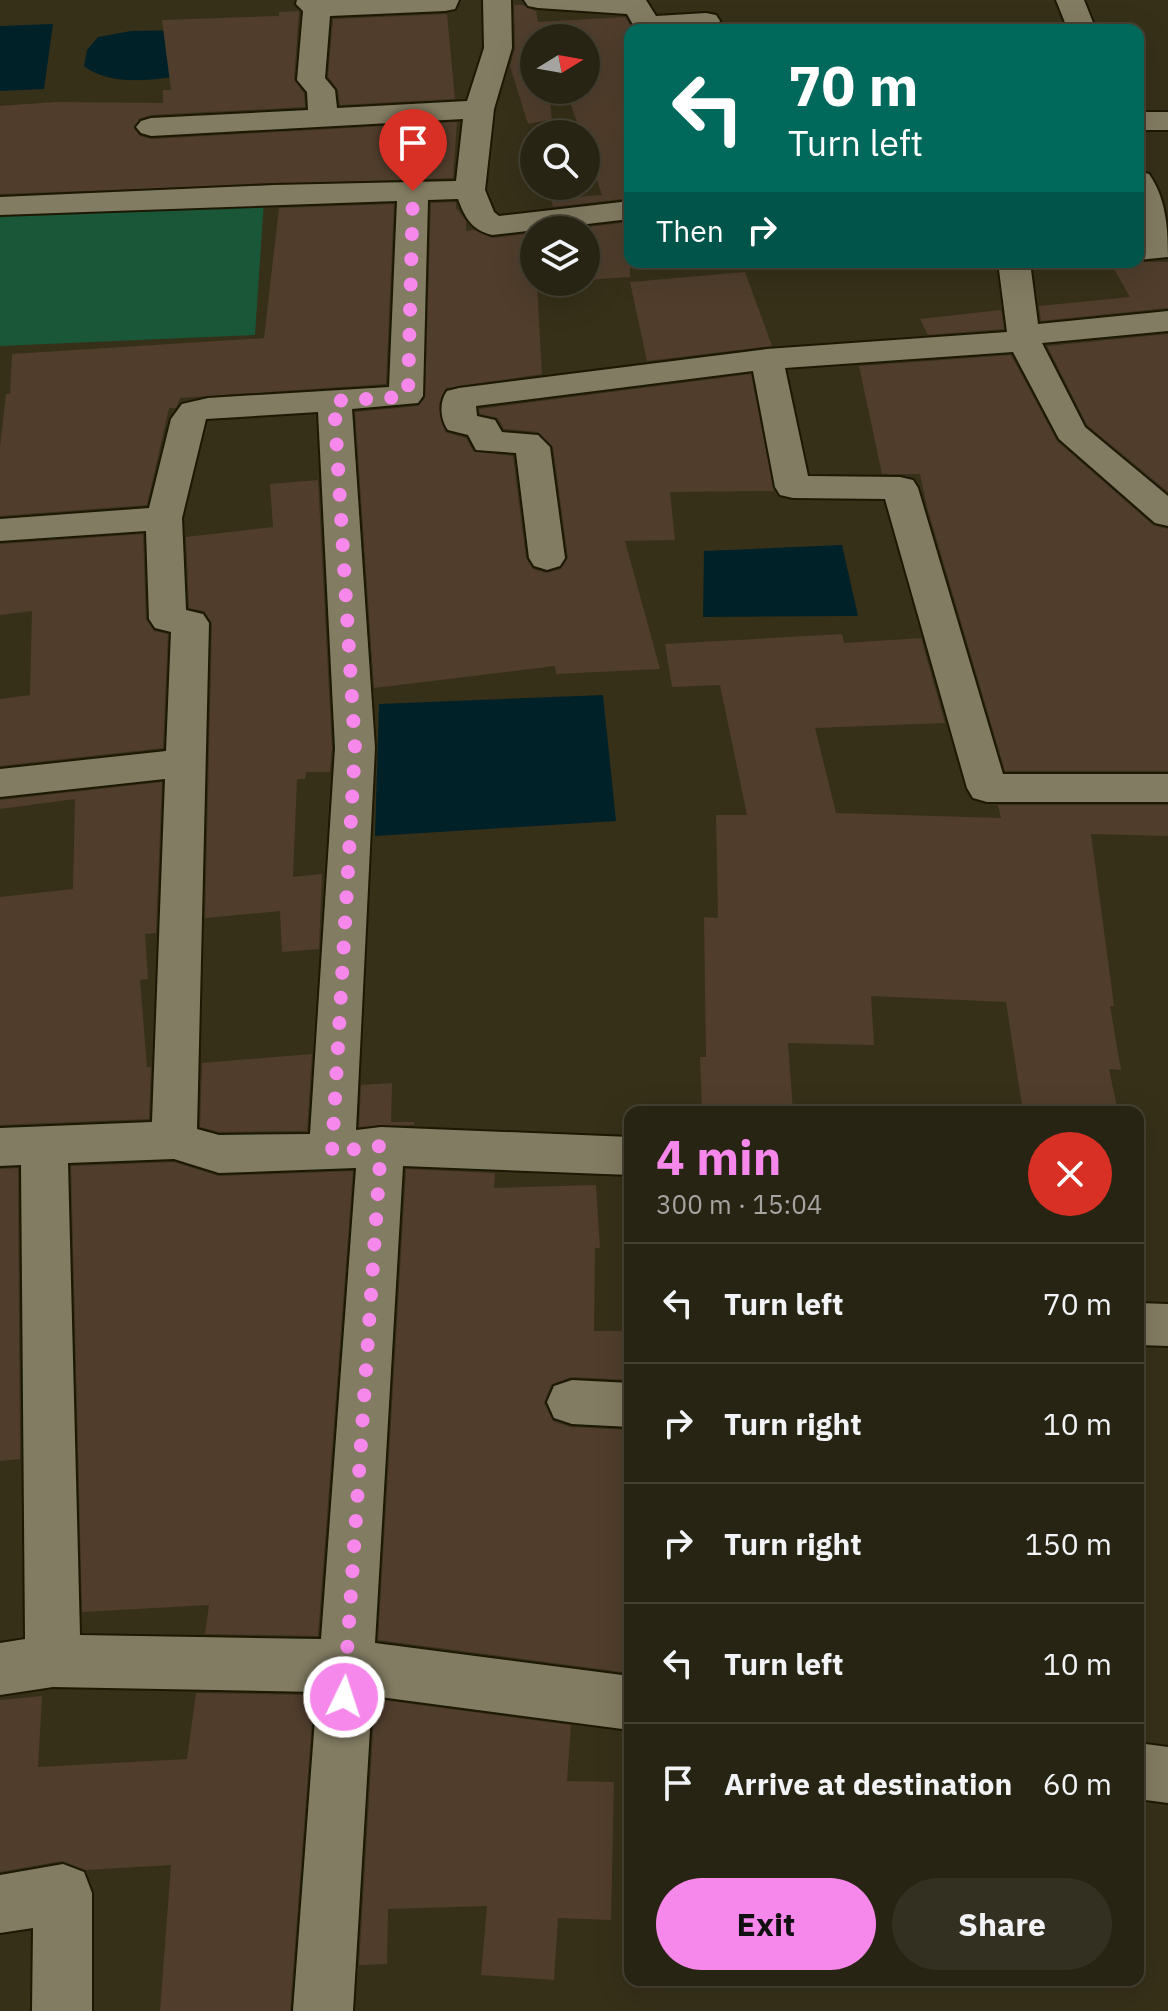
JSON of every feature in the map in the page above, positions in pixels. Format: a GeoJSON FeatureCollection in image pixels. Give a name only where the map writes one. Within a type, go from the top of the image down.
{"type":"FeatureCollection","features":[{"type":"Feature","properties":{"kind":"street"},"geometry":{"type":"LineString","coordinates":[[323,118],[321,90],[311,80],[314,4],[445,3],[445,0]]}},
{"type":"Feature","properties":{"kind":"street"},"geometry":{"type":"LineString","coordinates":[[497,0],[498,48],[479,109],[470,190],[480,216],[492,226],[624,211]]}},
{"type":"Feature","properties":{"kind":"street"},"geometry":{"type":"LineString","coordinates":[[538,0],[637,6],[646,24]]}},
{"type":"Feature","properties":{"kind":"street"},"geometry":{"type":"LineString","coordinates":[[1070,0],[1080,24]]}},
{"type":"Feature","properties":{"kind":"street"},"geometry":{"type":"LineString","coordinates":[[653,24],[704,17]]}},
{"type":"Feature","properties":{"kind":"street"},"geometry":{"type":"LineString","coordinates":[[151,127],[479,109]]}},
{"type":"Feature","properties":{"kind":"street"},"geometry":{"type":"LineString","coordinates":[[1144,121],[1168,121]]}},
{"type":"Feature","properties":{"kind":"street"},"geometry":{"type":"LineString","coordinates":[[0,206],[470,190]]}},
{"type":"Feature","properties":{"kind":"street"},"geometry":{"type":"LineString","coordinates":[[174,1140],[190,623],[168,619],[164,518],[188,419],[194,411],[401,397],[408,392],[413,191]]}},
{"type":"Feature","properties":{"kind":"street"},"geometry":{"type":"LineString","coordinates":[[1144,197],[1162,249],[1144,250]]}},
{"type":"Feature","properties":{"kind":"street"},"geometry":{"type":"LineString","coordinates":[[1015,268],[1024,338],[1071,432],[1168,515]]}},
{"type":"Feature","properties":{"kind":"street"},"geometry":{"type":"LineString","coordinates":[[547,558],[533,447],[526,442],[488,443],[483,427],[460,423],[459,398],[767,359],[1024,338],[1168,321]]}},
{"type":"Feature","properties":{"kind":"street"},"geometry":{"type":"LineString","coordinates":[[767,359],[793,487],[900,488],[987,788],[1168,788]]}},
{"type":"Feature","properties":{"kind":"street"},"geometry":{"type":"LineString","coordinates":[[323,2011],[346,1666],[356,1149],[355,748],[334,401]]}},
{"type":"Feature","properties":{"kind":"street"},"geometry":{"type":"LineString","coordinates":[[0,530],[164,518]]}},
{"type":"Feature","properties":{"kind":"street"},"geometry":{"type":"LineString","coordinates":[[0,783],[186,763]]}},
{"type":"Feature","properties":{"kind":"street"},"geometry":{"type":"LineString","coordinates":[[53,1661],[22,1146],[174,1140],[219,1154],[356,1149],[624,1156]]}},
{"type":"Feature","properties":{"kind":"street"},"geometry":{"type":"LineString","coordinates":[[1144,1324],[1168,1325]]}},
{"type":"Feature","properties":{"kind":"street"},"geometry":{"type":"LineString","coordinates":[[572,1402],[624,1405]]}},
{"type":"Feature","properties":{"kind":"street"},"geometry":{"type":"LineString","coordinates":[[0,1669],[53,1661],[346,1666],[624,1702]]}},
{"type":"Feature","properties":{"kind":"street"},"geometry":{"type":"LineString","coordinates":[[1144,1772],[1168,1775]]}},
{"type":"Feature","properties":{"kind":"street"},"geometry":{"type":"LineString","coordinates":[[0,1904],[63,1893],[62,2011]]}},
{"type":"Feature","properties":{"kind":"green space"},"geometry":{"type":"Polygon","coordinates":[[[264,200],[255,335],[0,346],[0,211],[264,200]]]}},
{"type":"Feature","properties":{"kind":"water"},"geometry":{"type":"Polygon","coordinates":[[[53,24],[44,89],[0,91],[0,26],[53,24]]]}},
{"type":"Feature","properties":{"kind":"water"},"geometry":{"type":"Polygon","coordinates":[[[188,30],[198,74],[124,80],[109,78],[84,66],[87,50],[98,37],[131,31],[188,30]]]}},
{"type":"Feature","properties":{"kind":"water"},"geometry":{"type":"Polygon","coordinates":[[[842,545],[858,616],[703,617],[704,551],[842,545]]]}},
{"type":"Feature","properties":{"kind":"water"},"geometry":{"type":"Polygon","coordinates":[[[603,695],[616,821],[375,836],[379,704],[603,695]]]}},
{"type":"Feature","properties":{"kind":"building"},"geometry":{"type":"Polygon","coordinates":[[[514,5],[536,11],[538,22],[625,17],[629,24],[624,24],[624,199],[553,207],[551,200],[600,200],[602,195],[600,120],[576,120],[571,104],[600,104],[600,24],[520,24],[520,98],[510,66],[515,48],[514,5]]]}},
{"type":"Feature","properties":{"kind":"building"},"geometry":{"type":"Polygon","coordinates":[[[299,11],[294,80],[304,93],[305,107],[151,115],[139,119],[134,129],[140,136],[151,139],[457,122],[453,178],[0,194],[0,106],[55,102],[163,103],[163,90],[171,90],[162,20],[279,16],[279,12],[299,11]]]}},
{"type":"Feature","properties":{"kind":"building"},"geometry":{"type":"Polygon","coordinates":[[[447,14],[455,99],[340,105],[338,90],[328,77],[333,19],[447,14]]]}},
{"type":"Feature","properties":{"kind":"building"},"geometry":{"type":"Polygon","coordinates":[[[522,104],[550,104],[552,119],[527,120],[522,104]]]}},
{"type":"Feature","properties":{"kind":"building"},"geometry":{"type":"Polygon","coordinates":[[[456,202],[456,208],[466,221],[466,231],[474,230],[492,238],[520,235],[520,296],[538,296],[542,374],[446,388],[439,405],[445,432],[466,438],[473,451],[513,456],[526,558],[533,569],[546,573],[561,569],[568,558],[553,447],[538,432],[504,429],[498,418],[480,414],[479,409],[751,374],[774,491],[670,492],[675,540],[625,541],[660,669],[556,674],[555,666],[374,688],[355,412],[418,406],[425,398],[431,203],[456,202]]]}},
{"type":"Feature","properties":{"kind":"building"},"geometry":{"type":"Polygon","coordinates":[[[394,204],[386,384],[180,398],[176,408],[169,408],[147,505],[0,516],[0,447],[6,394],[10,394],[12,354],[264,338],[279,208],[394,204]]]}},
{"type":"Feature","properties":{"kind":"building"},"geometry":{"type":"Polygon","coordinates":[[[624,223],[624,268],[630,268],[630,277],[600,279],[600,225],[624,223]]]}},
{"type":"Feature","properties":{"kind":"building"},"geometry":{"type":"Polygon","coordinates":[[[1144,262],[1168,262],[1168,308],[1041,321],[1039,306],[1130,297],[1113,268],[1144,268],[1144,262]]]}},
{"type":"Feature","properties":{"kind":"building"},"geometry":{"type":"Polygon","coordinates":[[[745,272],[772,346],[647,361],[630,282],[745,272]]]}},
{"type":"Feature","properties":{"kind":"building"},"geometry":{"type":"Polygon","coordinates":[[[1001,310],[1004,329],[928,335],[920,319],[1001,310]]]}},
{"type":"Feature","properties":{"kind":"building"},"geometry":{"type":"Polygon","coordinates":[[[1168,334],[1168,492],[1087,425],[1047,346],[1168,334]]]}},
{"type":"Feature","properties":{"kind":"building"},"geometry":{"type":"Polygon","coordinates":[[[1011,355],[1057,441],[1153,525],[1168,529],[1168,771],[1005,771],[920,474],[882,474],[859,366],[1011,355]]]}},
{"type":"Feature","properties":{"kind":"building"},"geometry":{"type":"Polygon","coordinates":[[[318,480],[332,748],[330,772],[306,772],[305,779],[297,779],[293,877],[322,874],[319,949],[282,952],[280,911],[205,918],[212,623],[204,611],[189,608],[186,537],[273,527],[270,484],[318,480]]]}},
{"type":"Feature","properties":{"kind":"building"},"geometry":{"type":"Polygon","coordinates":[[[143,534],[146,619],[154,631],[168,634],[163,748],[0,766],[0,699],[30,695],[32,611],[0,615],[0,544],[143,534]]]}},
{"type":"Feature","properties":{"kind":"building"},"geometry":{"type":"Polygon","coordinates":[[[842,634],[844,643],[921,638],[945,723],[815,728],[836,813],[1001,818],[998,805],[1168,805],[1168,836],[1091,834],[1114,1006],[1110,1006],[1121,1070],[1109,1069],[1117,1106],[1022,1106],[1006,1002],[871,996],[874,1045],[788,1043],[793,1106],[702,1106],[700,1057],[706,1057],[704,917],[718,918],[716,815],[747,815],[720,685],[672,687],[665,644],[842,634]]]}},
{"type":"Feature","properties":{"kind":"building"},"geometry":{"type":"Polygon","coordinates":[[[162,782],[156,933],[145,934],[148,979],[140,980],[147,1067],[151,1067],[149,1119],[0,1125],[0,897],[73,889],[75,799],[0,809],[0,800],[162,782]]]}},
{"type":"Feature","properties":{"kind":"building"},"geometry":{"type":"Polygon","coordinates":[[[312,1054],[307,1131],[219,1132],[200,1127],[202,1063],[312,1054]]]}},
{"type":"Feature","properties":{"kind":"building"},"geometry":{"type":"Polygon","coordinates":[[[392,1083],[391,1122],[414,1122],[414,1125],[359,1127],[361,1085],[392,1083]]]}},
{"type":"Feature","properties":{"kind":"building"},"geometry":{"type":"Polygon","coordinates":[[[174,1162],[219,1176],[353,1171],[318,1636],[205,1634],[209,1605],[82,1612],[71,1166],[174,1162]]]}},
{"type":"Feature","properties":{"kind":"building"},"geometry":{"type":"Polygon","coordinates":[[[18,1168],[20,1459],[0,1461],[0,1169],[18,1168]]]}},
{"type":"Feature","properties":{"kind":"building"},"geometry":{"type":"Polygon","coordinates":[[[406,1169],[495,1173],[494,1188],[596,1185],[600,1248],[595,1248],[594,1331],[624,1331],[624,1380],[571,1377],[551,1385],[544,1403],[553,1421],[571,1427],[624,1430],[624,1672],[378,1640],[406,1169]]]}},
{"type":"Feature","properties":{"kind":"building"},"geometry":{"type":"Polygon","coordinates":[[[196,1693],[314,1695],[290,2011],[160,2011],[171,1865],[86,1870],[62,1861],[0,1872],[0,1700],[42,1696],[38,1767],[187,1759],[196,1693]]]}},
{"type":"Feature","properties":{"kind":"building"},"geometry":{"type":"Polygon","coordinates":[[[375,1699],[571,1725],[567,1781],[614,1782],[611,1920],[558,1918],[554,1980],[481,1975],[487,1906],[388,1909],[387,1964],[359,1965],[375,1699]]]}},
{"type":"Feature","properties":{"kind":"route"},"geometry":{"type":"LineString","coordinates":[[344,1697],[381,1146],[332,1152],[355,748],[334,401],[401,397],[408,392],[413,191]]}}]}
